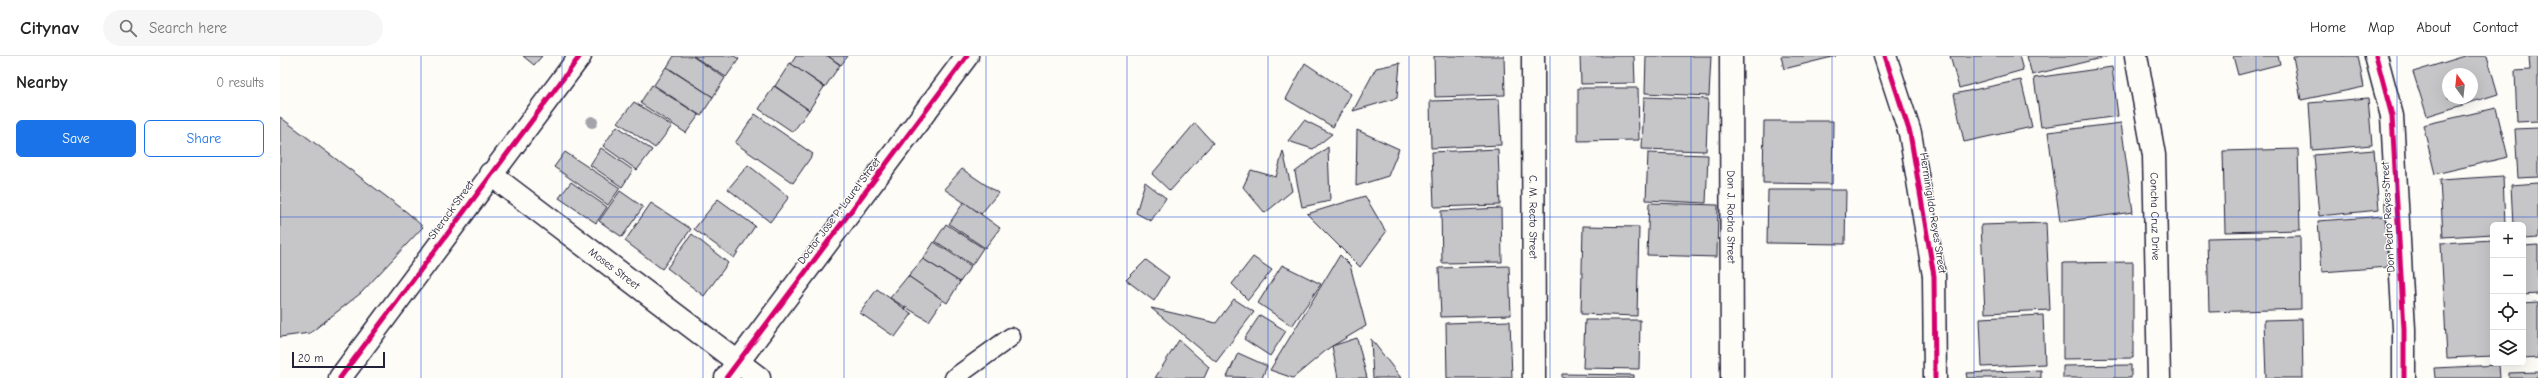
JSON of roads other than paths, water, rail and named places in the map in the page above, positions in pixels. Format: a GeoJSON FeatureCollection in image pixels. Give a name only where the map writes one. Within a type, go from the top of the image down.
{"type":"FeatureCollection","features":[{"type":"Feature","properties":{"kind":"street","name":"Sherack Street"},"geometry":{"type":"LineString","coordinates":[[340,378],[490,174],[580,56]]}},
{"type":"Feature","properties":{"kind":"street","name":"Doctor Jose P. Laurel Street"},"geometry":{"type":"LineString","coordinates":[[732,371],[967,56]]}},
{"type":"Feature","properties":{"kind":"street","name":"C. M. Recto Street"},"geometry":{"type":"LineString","coordinates":[[1533,56],[1534,378]]}},
{"type":"Feature","properties":{"kind":"street","name":"Don J. Rocha Street"},"geometry":{"type":"LineString","coordinates":[[1731,56],[1732,378]]}},
{"type":"Feature","properties":{"kind":"street","name":"Herminigildo Reyes Street"},"geometry":{"type":"LineString","coordinates":[[1885,56],[1910,133],[1934,276],[1935,378]]}},
{"type":"Feature","properties":{"kind":"street","name":"Concha Cruz Drive"},"geometry":{"type":"LineString","coordinates":[[2136,56],[2154,155],[2159,378]]}},
{"type":"Feature","properties":{"kind":"street","name":"Don Pedro Reyes Street"},"geometry":{"type":"LineString","coordinates":[[2376,56],[2392,116],[2404,329],[2404,378]]}},
{"type":"Feature","properties":{"kind":"street","name":"Moses Street"},"geometry":{"type":"LineString","coordinates":[[490,174],[732,371],[759,378]]}},
{"type":"Feature","properties":{"kind":"lane"},"geometry":{"type":"LineString","coordinates":[[954,378],[1011,338]]}}]}
